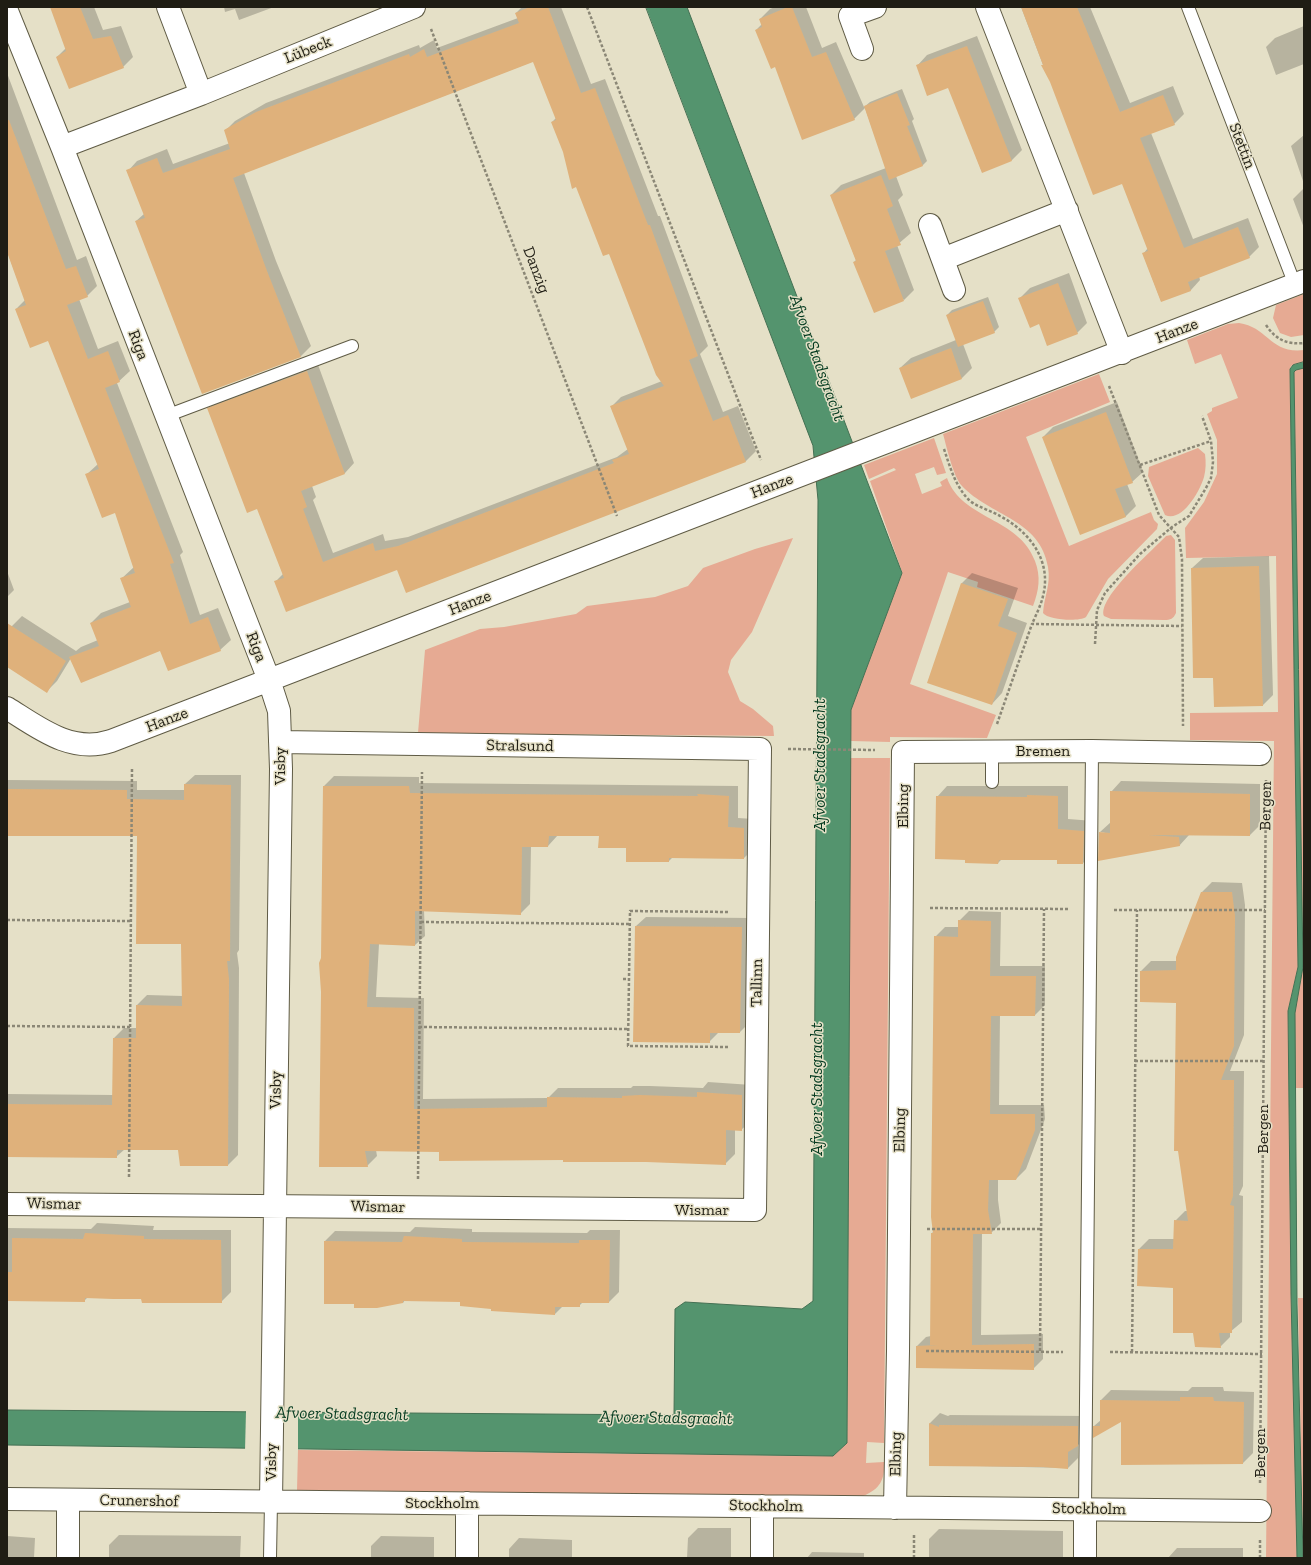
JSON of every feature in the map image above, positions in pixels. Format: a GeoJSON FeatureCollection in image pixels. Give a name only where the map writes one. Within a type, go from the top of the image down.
{"type":"FeatureCollection","features":[{"type":"Feature","properties":{"kind":"street"},"geometry":{"type":"LineString","coordinates":[[168,7],[201,94]]}},
{"type":"Feature","properties":{"kind":"street","name":"Lübeck"},"geometry":{"type":"LineString","coordinates":[[62,147],[201,94],[414,7]]}},
{"type":"Feature","properties":{"kind":"street"},"geometry":{"type":"LineString","coordinates":[[862,49],[850,16],[875,7]]}},
{"type":"Feature","properties":{"kind":"street"},"geometry":{"type":"LineString","coordinates":[[987,7],[1122,353]]}},
{"type":"Feature","properties":{"kind":"street","name":"Riga"},"geometry":{"type":"LineString","coordinates":[[7,10],[62,147],[269,680]]}},
{"type":"Feature","properties":{"kind":"street"},"geometry":{"type":"LineString","coordinates":[[943,259],[1067,210]]}},
{"type":"Feature","properties":{"kind":"street"},"geometry":{"type":"LineString","coordinates":[[930,225],[954,290]]}},
{"type":"Feature","properties":{"kind":"street","name":"Hanze"},"geometry":{"type":"LineString","coordinates":[[7,708],[61,740],[73,744],[92,746],[111,741],[800,475],[1122,353],[1299,283]]}},
{"type":"Feature","properties":{"kind":"street","name":"Visby"},"geometry":{"type":"LineString","coordinates":[[269,680],[280,711],[271,1502]]}},
{"type":"Feature","properties":{"kind":"street","name":"Bremen"},"geometry":{"type":"LineString","coordinates":[[893,751],[993,741],[1092,751],[1260,754]]}},
{"type":"Feature","properties":{"kind":"street","name":"Stralsund"},"geometry":{"type":"LineString","coordinates":[[280,742],[760,749]]}},
{"type":"Feature","properties":{"kind":"street","name":"Tallinn"},"geometry":{"type":"LineString","coordinates":[[748,1210],[755,1210],[760,749]]}},
{"type":"Feature","properties":{"kind":"street","name":"Elbing"},"geometry":{"type":"LineString","coordinates":[[893,751],[898,1328],[895,1508]]}},
{"type":"Feature","properties":{"kind":"street","name":"Wismar"},"geometry":{"type":"LineString","coordinates":[[7,1204],[748,1210]]}},
{"type":"Feature","properties":{"kind":"street","name":"Crunershof"},"geometry":{"type":"LineString","coordinates":[[7,1499],[271,1502]]}},
{"type":"Feature","properties":{"kind":"street"},"geometry":{"type":"LineString","coordinates":[[68,1500],[68,1558]]}},
{"type":"Feature","properties":{"kind":"street","name":"Stockholm"},"geometry":{"type":"LineString","coordinates":[[271,1502],[1260,1511]]}},
{"type":"Feature","properties":{"kind":"street"},"geometry":{"type":"LineString","coordinates":[[467,1503],[467,1558]]}},
{"type":"Feature","properties":{"kind":"street"},"geometry":{"type":"LineString","coordinates":[[762,1506],[762,1558]]}},
{"type":"Feature","properties":{"kind":"street"},"geometry":{"type":"LineString","coordinates":[[1085,1509],[1085,1558]]}},
{"type":"Feature","properties":{"kind":"lane","name":"Stettin"},"geometry":{"type":"LineString","coordinates":[[1188,7],[1299,283]]}},
{"type":"Feature","properties":{"kind":"lane"},"geometry":{"type":"LineString","coordinates":[[166,416],[352,346]]}},
{"type":"Feature","properties":{"kind":"lane"},"geometry":{"type":"LineString","coordinates":[[992,782],[993,741]]}},
{"type":"Feature","properties":{"kind":"lane"},"geometry":{"type":"LineString","coordinates":[[1085,1509],[1092,751]]}},
{"type":"Feature","properties":{"kind":"lane"},"geometry":{"type":"LineString","coordinates":[[270,1558],[271,1502]]}},
{"type":"Feature","properties":{"kind":"path"},"geometry":{"type":"LineString","coordinates":[[588,7],[771,487]]}},
{"type":"Feature","properties":{"kind":"path","name":"Danzig"},"geometry":{"type":"LineString","coordinates":[[430,28],[627,542]]}},
{"type":"Feature","properties":{"kind":"path"},"geometry":{"type":"LineString","coordinates":[[1255,301],[1265,325],[1272,334],[1288,343],[1304,343]]}},
{"type":"Feature","properties":{"kind":"path"},"geometry":{"type":"LineString","coordinates":[[1099,361],[1159,515],[1172,527],[1179,537],[1182,559],[1183,753]]}},
{"type":"Feature","properties":{"kind":"path"},"geometry":{"type":"LineString","coordinates":[[1095,644],[1097,610],[1104,593],[1140,554],[1172,527],[1189,516],[1211,478],[1213,462],[1211,441],[1202,416]]}},
{"type":"Feature","properties":{"kind":"path"},"geometry":{"type":"LineString","coordinates":[[935,424],[957,485],[969,500],[1020,528],[1036,547],[1044,564],[1046,575],[1044,596],[1032,624],[1182,626]]}},
{"type":"Feature","properties":{"kind":"path"},"geometry":{"type":"LineString","coordinates":[[1140,465],[1211,441]]}},
{"type":"Feature","properties":{"kind":"path","name":"Bremen"},"geometry":{"type":"LineString","coordinates":[[993,741],[1032,624]]}},
{"type":"Feature","properties":{"kind":"path"},"geometry":{"type":"LineString","coordinates":[[782,749],[893,751]]}},
{"type":"Feature","properties":{"kind":"path","name":"Bergen"},"geometry":{"type":"LineString","coordinates":[[1260,754],[1267,754],[1260,1511]]}},
{"type":"Feature","properties":{"kind":"path"},"geometry":{"type":"LineString","coordinates":[[129,1177],[132,769]]}},
{"type":"Feature","properties":{"kind":"path"},"geometry":{"type":"LineString","coordinates":[[418,1176],[422,778]]}},
{"type":"Feature","properties":{"kind":"path"},"geometry":{"type":"LineString","coordinates":[[924,908],[1071,909]]}},
{"type":"Feature","properties":{"kind":"path"},"geometry":{"type":"LineString","coordinates":[[1040,1351],[1044,909]]}},
{"type":"Feature","properties":{"kind":"path"},"geometry":{"type":"LineString","coordinates":[[1109,910],[1265,910]]}},
{"type":"Feature","properties":{"kind":"path"},"geometry":{"type":"LineString","coordinates":[[1132,1352],[1136,910]]}},
{"type":"Feature","properties":{"kind":"path"},"geometry":{"type":"LineString","coordinates":[[735,1047],[628,1046],[628,979],[630,911],[736,912]]}},
{"type":"Feature","properties":{"kind":"path"},"geometry":{"type":"LineString","coordinates":[[7,920],[131,921]]}},
{"type":"Feature","properties":{"kind":"path"},"geometry":{"type":"LineString","coordinates":[[421,922],[630,924]]}},
{"type":"Feature","properties":{"kind":"path"},"geometry":{"type":"LineString","coordinates":[[623,979],[628,979]]}},
{"type":"Feature","properties":{"kind":"path"},"geometry":{"type":"LineString","coordinates":[[7,1026],[130,1027]]}},
{"type":"Feature","properties":{"kind":"path"},"geometry":{"type":"LineString","coordinates":[[419,1027],[628,1028]]}},
{"type":"Feature","properties":{"kind":"path"},"geometry":{"type":"LineString","coordinates":[[1135,1061],[1264,1061]]}},
{"type":"Feature","properties":{"kind":"path"},"geometry":{"type":"LineString","coordinates":[[922,1228],[1041,1229]]}},
{"type":"Feature","properties":{"kind":"path"},"geometry":{"type":"LineString","coordinates":[[920,1351],[1067,1352]]}},
{"type":"Feature","properties":{"kind":"path"},"geometry":{"type":"LineString","coordinates":[[1105,1352],[1262,1354]]}},
{"type":"Feature","properties":{"kind":"shaded area"},"geometry":{"type":"Polygon","coordinates":[[[1304,294],[1304,335],[1291,337],[1280,333],[1273,318],[1276,305],[1304,294]]]}},
{"type":"Feature","properties":{"kind":"shaded area"},"geometry":{"type":"Polygon","coordinates":[[[1239,323],[1249,325],[1257,329],[1276,344],[1284,348],[1304,350],[1304,362],[1291,366],[1290,369],[1298,967],[1288,1011],[1291,1294],[1297,1558],[1266,1558],[1274,741],[1190,740],[1190,713],[1278,712],[1276,556],[1186,558],[1185,528],[1204,502],[1217,474],[1217,440],[1207,414],[1212,411],[1212,408],[1238,398],[1221,354],[1195,364],[1187,340],[1228,324],[1239,323]]]}},
{"type":"Feature","properties":{"kind":"shaded area"},"geometry":{"type":"Polygon","coordinates":[[[1304,368],[1304,1088],[1295,1088],[1295,1005],[1303,967],[1294,372],[1295,370],[1304,368]]]}},
{"type":"Feature","properties":{"kind":"shaded area"},"geometry":{"type":"Polygon","coordinates":[[[1099,374],[1110,402],[1026,437],[1069,546],[1151,512],[1154,520],[1158,524],[1157,529],[1108,579],[1086,617],[1082,619],[1057,619],[1043,613],[1049,573],[1043,551],[1035,538],[1025,528],[986,505],[962,486],[953,469],[943,434],[1099,374]]]}},
{"type":"Feature","properties":{"kind":"shaded area"},"geometry":{"type":"Polygon","coordinates":[[[934,438],[946,473],[937,475],[934,467],[915,474],[922,494],[942,486],[940,482],[947,478],[954,492],[965,502],[1017,535],[1027,547],[1035,561],[1039,578],[1037,594],[1033,606],[977,587],[978,582],[948,572],[910,684],[996,715],[987,738],[890,737],[890,742],[851,741],[851,710],[902,572],[870,481],[896,470],[894,468],[869,479],[864,465],[934,438]]]}},
{"type":"Feature","properties":{"kind":"shaded area"},"geometry":{"type":"Polygon","coordinates":[[[1198,448],[1205,454],[1206,463],[1204,477],[1199,490],[1184,510],[1171,516],[1165,515],[1148,476],[1149,467],[1198,448]]]}},
{"type":"Feature","properties":{"kind":"shaded area"},"geometry":{"type":"Polygon","coordinates":[[[1171,535],[1175,540],[1176,613],[1174,617],[1172,619],[1164,620],[1111,619],[1104,616],[1104,608],[1117,586],[1166,536],[1171,535]]]}},
{"type":"Feature","properties":{"kind":"shaded area"},"geometry":{"type":"Polygon","coordinates":[[[793,538],[752,632],[731,660],[728,672],[740,701],[753,709],[773,726],[774,736],[418,733],[425,650],[480,629],[504,627],[576,614],[587,606],[655,597],[688,586],[703,568],[755,549],[793,538]]]}},
{"type":"Feature","properties":{"kind":"shaded area"},"geometry":{"type":"Polygon","coordinates":[[[850,758],[890,758],[884,1443],[867,1442],[866,1463],[884,1462],[884,1474],[877,1487],[863,1496],[297,1490],[298,1450],[833,1456],[847,1443],[850,758]]]}},
{"type":"Feature","properties":{"kind":"shaded area"},"geometry":{"type":"Polygon","coordinates":[[[1298,1298],[1304,1298],[1304,1558],[1303,1558],[1298,1298]]]}},
{"type":"Feature","properties":{"kind":"water","name":"Afvoer Stadsgracht"},"geometry":{"type":"Polygon","coordinates":[[[646,7],[687,7],[902,573],[851,710],[847,1443],[833,1456],[7,1445],[7,1410],[674,1415],[675,1309],[685,1302],[802,1309],[813,1301],[818,500],[813,446],[646,7]]]}},
{"type":"Feature","properties":{"kind":"water"},"geometry":{"type":"Polygon","coordinates":[[[1304,362],[1304,368],[1294,372],[1303,967],[1295,1013],[1297,1304],[1303,1558],[1297,1558],[1291,1294],[1288,1011],[1298,967],[1290,369],[1293,365],[1304,362]]]}},
{"type":"Feature","properties":{"kind":"pier"},"geometry":{"type":"Polygon","coordinates":[[[246,1411],[298,1411],[298,1451],[245,1451],[246,1411]]]}},
{"type":"Feature","properties":{"kind":"building"},"geometry":{"type":"Polygon","coordinates":[[[50,7],[80,7],[93,39],[111,36],[124,68],[69,89],[56,57],[66,51],[50,7]]]}},
{"type":"Feature","properties":{"kind":"building"},"geometry":{"type":"Polygon","coordinates":[[[530,7],[548,7],[581,93],[595,88],[648,225],[650,225],[698,356],[689,360],[713,421],[728,415],[746,462],[406,593],[397,570],[286,612],[274,581],[284,578],[257,509],[247,513],[207,408],[307,371],[345,474],[301,491],[307,507],[303,509],[323,562],[373,543],[375,551],[398,546],[614,463],[612,460],[629,454],[610,406],[664,386],[656,375],[609,254],[603,256],[576,187],[572,189],[563,152],[551,122],[556,120],[533,62],[233,178],[267,271],[301,357],[202,394],[135,221],[145,218],[126,170],[157,158],[163,173],[230,149],[224,130],[256,112],[409,54],[410,57],[424,49],[427,57],[519,23],[515,13],[530,7]]]}},
{"type":"Feature","properties":{"kind":"building"},"geometry":{"type":"Polygon","coordinates":[[[788,7],[792,7],[812,57],[826,52],[855,120],[802,140],[775,67],[771,69],[755,30],[762,27],[759,19],[788,7]]]}},
{"type":"Feature","properties":{"kind":"building"},"geometry":{"type":"Polygon","coordinates":[[[1021,7],[1077,7],[1120,112],[1163,95],[1175,125],[1140,138],[1184,248],[1238,227],[1250,258],[1188,282],[1191,291],[1161,302],[1142,253],[1148,251],[1122,184],[1093,195],[1050,82],[1041,65],[1043,65],[1021,7]]]}},
{"type":"Feature","properties":{"kind":"building"},"geometry":{"type":"Polygon","coordinates":[[[967,46],[1012,161],[982,173],[948,88],[927,96],[916,65],[967,46]]]}},
{"type":"Feature","properties":{"kind":"building"},"geometry":{"type":"Polygon","coordinates":[[[897,93],[910,125],[907,126],[923,166],[889,180],[864,106],[897,93]]]}},
{"type":"Feature","properties":{"kind":"building"},"geometry":{"type":"Polygon","coordinates":[[[7,120],[9,120],[66,269],[76,266],[88,297],[67,305],[88,359],[108,351],[120,382],[105,388],[174,563],[170,564],[190,624],[208,617],[221,651],[168,671],[160,651],[81,683],[69,657],[99,646],[90,623],[131,607],[120,578],[135,573],[115,513],[102,518],[85,474],[99,469],[48,341],[30,348],[15,309],[26,305],[7,252],[7,120]]]}},
{"type":"Feature","properties":{"kind":"building"},"geometry":{"type":"Polygon","coordinates":[[[881,175],[893,206],[887,209],[901,245],[885,251],[904,301],[874,313],[853,262],[856,261],[830,195],[881,175]]]}},
{"type":"Feature","properties":{"kind":"building"},"geometry":{"type":"Polygon","coordinates":[[[1058,283],[1078,334],[1047,346],[1039,324],[1030,328],[1018,298],[1058,283]]]}},
{"type":"Feature","properties":{"kind":"building"},"geometry":{"type":"Polygon","coordinates":[[[983,301],[995,333],[958,347],[946,315],[983,301]]]}},
{"type":"Feature","properties":{"kind":"building"},"geometry":{"type":"Polygon","coordinates":[[[951,348],[962,379],[911,399],[899,368],[951,348]]]}},
{"type":"Feature","properties":{"kind":"building"},"geometry":{"type":"Polygon","coordinates":[[[1106,412],[1133,483],[1115,489],[1126,517],[1080,535],[1042,437],[1106,412]]]}},
{"type":"Feature","properties":{"kind":"building"},"geometry":{"type":"Polygon","coordinates":[[[1259,566],[1263,706],[1214,707],[1213,678],[1193,678],[1191,568],[1259,566]]]}},
{"type":"Feature","properties":{"kind":"building"},"geometry":{"type":"Polygon","coordinates":[[[961,583],[1008,599],[998,626],[1017,633],[992,705],[927,683],[961,583]]]}},
{"type":"Feature","properties":{"kind":"building"},"geometry":{"type":"Polygon","coordinates":[[[7,623],[66,661],[47,693],[7,667],[7,623]]]}},
{"type":"Feature","properties":{"kind":"building"},"geometry":{"type":"Polygon","coordinates":[[[184,784],[231,785],[230,961],[227,961],[229,979],[228,1166],[180,1166],[178,1150],[117,1150],[117,1158],[7,1157],[7,1104],[112,1105],[113,1038],[136,1038],[136,1005],[182,1006],[181,944],[136,944],[137,836],[7,836],[7,789],[127,790],[127,799],[184,800],[184,784]]]}},
{"type":"Feature","properties":{"kind":"building"},"geometry":{"type":"Polygon","coordinates":[[[323,786],[409,786],[410,793],[698,796],[697,794],[729,796],[728,827],[744,828],[744,859],[669,858],[669,862],[626,862],[626,848],[598,848],[599,836],[549,836],[548,847],[522,847],[521,915],[415,911],[415,946],[370,944],[367,1007],[414,1008],[414,1109],[547,1107],[547,1097],[622,1098],[622,1096],[640,1095],[697,1097],[697,1092],[742,1095],[742,1131],[726,1130],[726,1165],[646,1162],[563,1162],[563,1160],[439,1161],[439,1152],[365,1151],[368,1167],[319,1167],[321,992],[319,963],[321,958],[323,786]]]}},
{"type":"Feature","properties":{"kind":"building"},"geometry":{"type":"Polygon","coordinates":[[[1110,791],[1250,794],[1250,836],[1148,835],[1179,837],[1180,846],[1098,861],[1099,832],[1110,833],[1110,791]]]}},
{"type":"Feature","properties":{"kind":"building"},"geometry":{"type":"Polygon","coordinates":[[[1027,795],[1058,796],[1058,829],[1084,831],[1083,864],[1057,864],[1057,860],[999,860],[998,864],[965,863],[965,860],[935,859],[936,796],[1027,797],[1027,795]]]}},
{"type":"Feature","properties":{"kind":"building"},"geometry":{"type":"Polygon","coordinates":[[[1201,892],[1232,892],[1235,916],[1234,1046],[1221,1080],[1234,1080],[1233,1196],[1230,1205],[1234,1206],[1232,1333],[1219,1333],[1221,1348],[1195,1347],[1193,1333],[1173,1333],[1173,1288],[1137,1286],[1138,1249],[1173,1249],[1174,1220],[1188,1221],[1178,1151],[1174,1151],[1176,1003],[1140,1002],[1140,971],[1176,970],[1176,957],[1201,892]]]}},
{"type":"Feature","properties":{"kind":"building"},"geometry":{"type":"Polygon","coordinates":[[[958,920],[991,921],[990,976],[1036,976],[1035,1016],[991,1016],[990,1114],[1035,1114],[1035,1130],[1016,1180],[989,1180],[988,1210],[992,1234],[973,1234],[972,1317],[972,1345],[1034,1344],[1034,1370],[916,1368],[916,1346],[939,1345],[930,1345],[931,1233],[933,1233],[931,1217],[934,936],[958,937],[958,920]]]}},
{"type":"Feature","properties":{"kind":"building"},"geometry":{"type":"Polygon","coordinates":[[[635,926],[742,927],[740,1033],[710,1033],[710,1043],[633,1042],[635,926]]]}},
{"type":"Feature","properties":{"kind":"building"},"geometry":{"type":"Polygon","coordinates":[[[85,1233],[144,1236],[144,1239],[221,1240],[222,1303],[142,1303],[141,1299],[85,1298],[85,1302],[7,1301],[7,1272],[12,1272],[12,1238],[83,1239],[85,1233]]]}},
{"type":"Feature","properties":{"kind":"building"},"geometry":{"type":"Polygon","coordinates":[[[404,1236],[462,1239],[462,1242],[579,1243],[579,1240],[610,1240],[609,1303],[580,1303],[580,1307],[555,1307],[555,1315],[491,1311],[491,1309],[460,1306],[460,1302],[403,1301],[403,1303],[377,1308],[354,1308],[354,1304],[324,1304],[324,1241],[402,1242],[404,1236]]]}},
{"type":"Feature","properties":{"kind":"building"},"geometry":{"type":"Polygon","coordinates":[[[1180,1397],[1213,1397],[1214,1401],[1244,1402],[1243,1464],[1121,1465],[1121,1422],[1093,1438],[1093,1426],[1100,1426],[1100,1400],[1180,1401],[1180,1397]]]}},
{"type":"Feature","properties":{"kind":"building"},"geometry":{"type":"Polygon","coordinates":[[[929,1423],[939,1427],[939,1425],[1078,1426],[1078,1446],[1068,1452],[1068,1469],[1043,1467],[929,1466],[929,1423]]]}}]}
